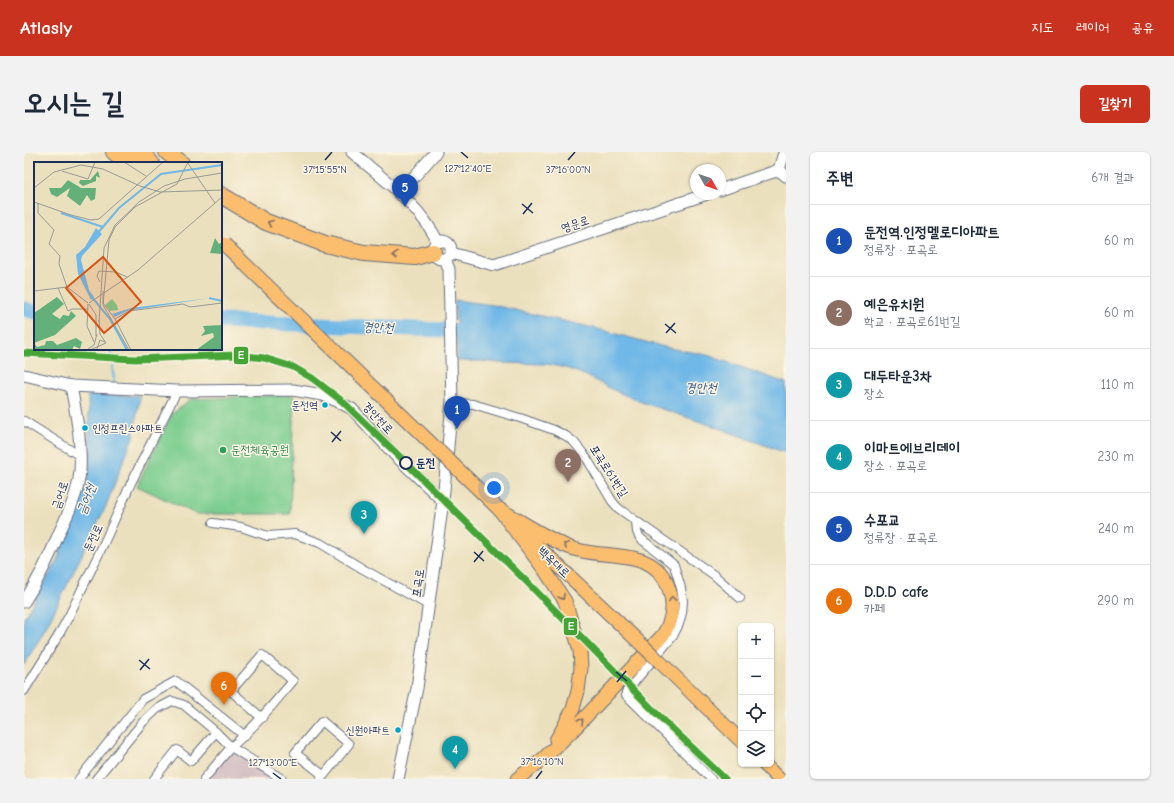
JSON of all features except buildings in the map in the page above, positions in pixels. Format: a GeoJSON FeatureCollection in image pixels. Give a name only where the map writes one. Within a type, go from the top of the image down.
{"type":"FeatureCollection","features":[{"type":"Feature","properties":{"kind":"highway"},"geometry":{"type":"LineString","coordinates":[[114,152],[127,162]]}},
{"type":"Feature","properties":{"kind":"highway"},"geometry":{"type":"LineString","coordinates":[[141,152],[150,162]]}},
{"type":"Feature","properties":{"kind":"highway"},"geometry":{"type":"LineString","coordinates":[[167,152],[180,162]]}},
{"type":"Feature","properties":{"kind":"highway"},"geometry":{"type":"LineString","coordinates":[[222,196],[266,222],[325,244],[364,253],[415,257],[442,251]]}},
{"type":"Feature","properties":{"kind":"main road"},"geometry":{"type":"LineString","coordinates":[[129,152],[140,162]]}},
{"type":"Feature","properties":{"kind":"main road","name":"백옥대로"},"geometry":{"type":"LineString","coordinates":[[222,243],[660,662],[738,739]]}},
{"type":"Feature","properties":{"kind":"main road"},"geometry":{"type":"LineString","coordinates":[[499,509],[565,601],[580,650],[581,668],[578,691],[573,709],[562,730],[543,759]]}},
{"type":"Feature","properties":{"kind":"main road"},"geometry":{"type":"LineString","coordinates":[[499,509],[572,548],[590,553],[638,558],[649,563],[660,571],[668,583],[672,598],[673,612],[670,623],[663,635],[573,730],[543,759],[517,779]]}},
{"type":"Feature","properties":{"kind":"main road"},"geometry":{"type":"LineString","coordinates":[[767,767],[780,779]]}},
{"type":"Feature","properties":{"kind":"street"},"geometry":{"type":"LineString","coordinates":[[352,152],[418,211],[432,230],[442,251]]}},
{"type":"Feature","properties":{"kind":"street"},"geometry":{"type":"LineString","coordinates":[[399,194],[436,152]]}},
{"type":"Feature","properties":{"kind":"street"},"geometry":{"type":"LineString","coordinates":[[726,188],[783,173],[783,156],[786,152]]}},
{"type":"Feature","properties":{"kind":"street","name":"영문로"},"geometry":{"type":"LineString","coordinates":[[442,251],[494,265],[690,200]]}},
{"type":"Feature","properties":{"kind":"street","name":"포곡로"},"geometry":{"type":"LineString","coordinates":[[398,779],[417,688],[443,501],[452,403],[449,269],[442,251]]}},
{"type":"Feature","properties":{"kind":"street"},"geometry":{"type":"LineString","coordinates":[[24,376],[71,386]]}},
{"type":"Feature","properties":{"kind":"street","name":"경안천로"},"geometry":{"type":"LineString","coordinates":[[71,386],[177,391],[293,390],[323,395],[352,409],[395,455],[443,501]]}},
{"type":"Feature","properties":{"kind":"street","name":"금어로"},"geometry":{"type":"LineString","coordinates":[[24,602],[44,567],[73,502],[80,472],[76,416],[71,386]]}},
{"type":"Feature","properties":{"kind":"street","name":"둔전로"},"geometry":{"type":"LineString","coordinates":[[24,691],[69,616],[104,544],[131,483],[177,391]]}},
{"type":"Feature","properties":{"kind":"street","name":"포곡로61번길"},"geometry":{"type":"LineString","coordinates":[[452,403],[473,404],[520,418],[554,430],[566,436],[574,442],[586,457],[612,501],[618,508],[714,575],[740,598]]}},
{"type":"Feature","properties":{"kind":"street"},"geometry":{"type":"LineString","coordinates":[[24,421],[80,456]]}},
{"type":"Feature","properties":{"kind":"street"},"geometry":{"type":"LineString","coordinates":[[636,521],[637,532],[640,538],[674,565],[681,588],[683,601],[679,624],[673,636],[626,692],[626,695],[711,779]]}},
{"type":"Feature","properties":{"kind":"street"},"geometry":{"type":"LineString","coordinates":[[213,523],[241,527],[268,536],[295,534],[320,543],[363,570],[428,604]]}},
{"type":"Feature","properties":{"kind":"street"},"geometry":{"type":"LineString","coordinates":[[204,779],[231,747],[262,718],[293,681],[262,655],[231,691],[262,718]]}},
{"type":"Feature","properties":{"kind":"street"},"geometry":{"type":"LineString","coordinates":[[79,779],[143,699],[176,681],[244,736]]}},
{"type":"Feature","properties":{"kind":"street"},"geometry":{"type":"LineString","coordinates":[[96,779],[143,722],[157,709],[172,701],[184,705],[231,747],[282,779]]}},
{"type":"Feature","properties":{"kind":"street"},"geometry":{"type":"LineString","coordinates":[[322,721],[349,744],[322,777],[295,753],[322,721]]}},
{"type":"Feature","properties":{"kind":"street"},"geometry":{"type":"LineString","coordinates":[[154,779],[177,750],[191,761],[216,732]]}},
{"type":"Feature","properties":{"kind":"shaded area"},"geometry":{"type":"Polygon","coordinates":[[[231,747],[284,779],[204,779],[231,747]]]}},
{"type":"Feature","properties":{"kind":"green space","name":"둔전체육공원"},"geometry":{"type":"Polygon","coordinates":[[[294,395],[290,514],[196,514],[137,486],[172,414],[191,399],[294,395]]]}},
{"type":"Feature","properties":{"kind":"water","name":"경안천"},"geometry":{"type":"Polygon","coordinates":[[[455,300],[493,305],[594,328],[664,347],[707,355],[786,383],[786,453],[716,427],[641,402],[611,389],[587,376],[566,368],[547,364],[458,361],[455,300]]]}},
{"type":"Feature","properties":{"kind":"water","name":"금어천"},"geometry":{"type":"Polygon","coordinates":[[[88,395],[140,396],[133,437],[105,508],[46,628],[24,665],[24,618],[56,563],[87,485],[90,459],[88,395]]]}},
{"type":"Feature","properties":{"kind":"waterway","name":"경안천"},"geometry":{"type":"LineString","coordinates":[[24,309],[34,312]]}},
{"type":"Feature","properties":{"kind":"waterway","name":"경안천"},"geometry":{"type":"LineString","coordinates":[[222,321],[466,331]]}},
{"type":"Feature","properties":{"kind":"waterway","name":"금어천"},"geometry":{"type":"LineString","coordinates":[[111,350],[114,384]]}},
{"type":"Feature","properties":{"kind":"transit line","name":"E"},"geometry":{"type":"LineString","coordinates":[[24,353],[135,359],[238,355],[264,358],[293,367],[312,378],[342,401],[394,451],[527,582],[655,712],[725,779]]}},
{"type":"Feature","properties":{"kind":"place","name":"수포교"},"geometry":{"type":"Point","coordinates":[405,207]}},
{"type":"Feature","properties":{"kind":"place","name":"둔전역"},"geometry":{"type":"Point","coordinates":[325,405]}},
{"type":"Feature","properties":{"kind":"place","name":"인정프린스아파트"},"geometry":{"type":"Point","coordinates":[85,428]}},
{"type":"Feature","properties":{"kind":"place","name":"둔전역.인정멜로디아파트"},"geometry":{"type":"Point","coordinates":[457,429]}},
{"type":"Feature","properties":{"kind":"place","name":"둔전체육공원"},"geometry":{"type":"Point","coordinates":[223,450]}},
{"type":"Feature","properties":{"kind":"place","name":"둔전"},"geometry":{"type":"Point","coordinates":[406,463]}},
{"type":"Feature","properties":{"kind":"place","name":"예은유치원"},"geometry":{"type":"Point","coordinates":[568,482]}},
{"type":"Feature","properties":{"kind":"place","name":"대두타운3차"},"geometry":{"type":"Point","coordinates":[364,534]}},
{"type":"Feature","properties":{"kind":"place","name":"D.D.D cafe"},"geometry":{"type":"Point","coordinates":[224,705]}},
{"type":"Feature","properties":{"kind":"place","name":"신원아파트"},"geometry":{"type":"Point","coordinates":[398,730]}},
{"type":"Feature","properties":{"kind":"place","name":"이마트에브리데이"},"geometry":{"type":"Point","coordinates":[455,769]}}]}
